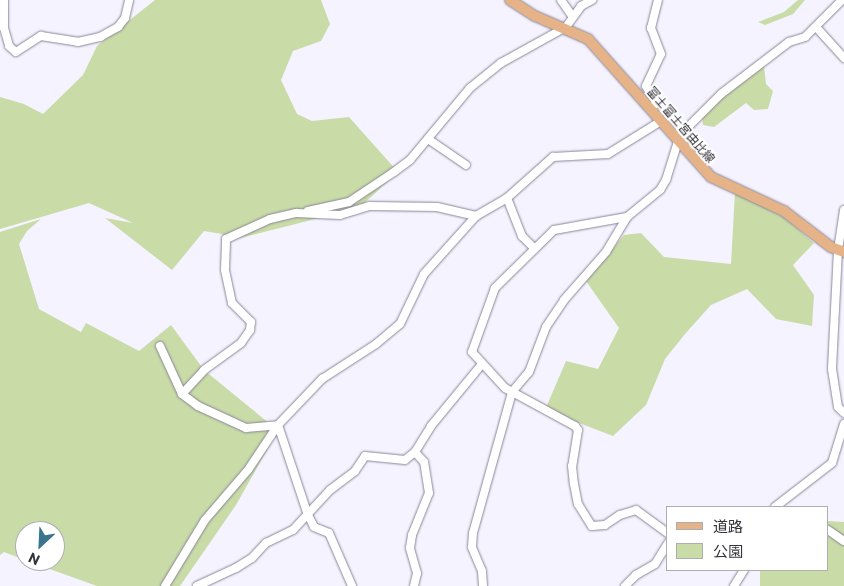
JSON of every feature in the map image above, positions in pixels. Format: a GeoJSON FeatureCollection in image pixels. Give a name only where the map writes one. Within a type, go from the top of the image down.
{"type":"FeatureCollection","features":[{"type":"Feature","properties":{"kind":"main road","name":"富士富士宮由比線"},"geometry":{"type":"LineString","coordinates":[[510,0],[535,16],[566,27],[594,44],[711,177],[784,211],[841,251]]}},
{"type":"Feature","properties":{"kind":"street"},"geometry":{"type":"LineString","coordinates":[[4,0],[4,28],[9,46],[16,52],[41,36],[78,42],[100,37],[118,27],[125,18],[129,0]]}},
{"type":"Feature","properties":{"kind":"street"},"geometry":{"type":"LineString","coordinates":[[561,0],[572,16]]}},
{"type":"Feature","properties":{"kind":"street"},"geometry":{"type":"LineString","coordinates":[[182,394],[204,370],[241,343],[250,330],[251,322],[232,303],[225,270],[226,239],[270,219],[349,202],[366,193],[410,160],[478,82],[501,63],[566,27],[572,16],[581,6],[592,0]]}},
{"type":"Feature","properties":{"kind":"street"},"geometry":{"type":"LineString","coordinates":[[651,110],[656,102],[646,86],[661,54],[651,28],[658,0]]}},
{"type":"Feature","properties":{"kind":"street"},"geometry":{"type":"LineString","coordinates":[[484,586],[482,571],[472,547],[472,533],[512,392],[529,372],[546,327],[564,300],[606,252],[627,217],[660,190],[666,180],[678,141],[721,94],[789,42],[804,37],[842,0]]}},
{"type":"Feature","properties":{"kind":"street"},"geometry":{"type":"LineString","coordinates":[[816,27],[844,58]]}},
{"type":"Feature","properties":{"kind":"street"},"geometry":{"type":"LineString","coordinates":[[165,586],[205,520],[248,470],[278,425],[322,379],[376,344],[400,324],[432,263],[476,216],[507,198],[552,157],[608,154],[661,121]]}},
{"type":"Feature","properties":{"kind":"street"},"geometry":{"type":"LineString","coordinates":[[428,139],[466,165]]}},
{"type":"Feature","properties":{"kind":"street"},"geometry":{"type":"LineString","coordinates":[[507,198],[522,236],[534,248]]}},
{"type":"Feature","properties":{"kind":"street"},"geometry":{"type":"LineString","coordinates":[[296,213],[340,215],[370,206],[437,207],[476,216]]}},
{"type":"Feature","properties":{"kind":"street"},"geometry":{"type":"LineString","coordinates":[[844,210],[832,369],[838,408],[844,413]]}},
{"type":"Feature","properties":{"kind":"street"},"geometry":{"type":"LineString","coordinates":[[627,217],[561,228],[534,248],[495,288],[472,345],[472,352],[512,392],[576,426],[578,430],[572,466],[574,484],[578,504],[592,526],[604,526],[620,515],[636,510],[666,532]]}},
{"type":"Feature","properties":{"kind":"street"},"geometry":{"type":"LineString","coordinates":[[160,346],[182,394],[198,406],[246,428],[278,425]]}},
{"type":"Feature","properties":{"kind":"street"},"geometry":{"type":"LineString","coordinates":[[197,586],[252,558],[266,543],[293,530],[366,456],[405,460],[415,452],[431,426],[482,364]]}},
{"type":"Feature","properties":{"kind":"street"},"geometry":{"type":"LineString","coordinates":[[775,506],[832,463],[844,424]]}},
{"type":"Feature","properties":{"kind":"street"},"geometry":{"type":"LineString","coordinates":[[278,425],[308,515],[314,527],[330,533],[352,586]]}},
{"type":"Feature","properties":{"kind":"street"},"geometry":{"type":"LineString","coordinates":[[414,586],[417,573],[410,548],[412,535],[429,493],[424,462],[415,452]]}},
{"type":"Feature","properties":{"kind":"street"},"geometry":{"type":"LineString","coordinates":[[829,531],[844,541]]}},
{"type":"Feature","properties":{"kind":"street"},"geometry":{"type":"LineString","coordinates":[[625,586],[636,575],[655,564],[666,546]]}},
{"type":"Feature","properties":{"kind":"street"},"geometry":{"type":"LineString","coordinates":[[734,586],[743,571]]}},
{"type":"Feature","properties":{"kind":"green space"},"geometry":{"type":"Polygon","coordinates":[[[155,0],[321,0],[330,24],[321,41],[293,51],[281,80],[297,114],[312,121],[349,117],[398,172],[359,208],[240,238],[226,239],[222,234],[204,231],[172,270],[105,218],[133,223],[89,203],[0,229],[0,97],[24,104],[43,114],[83,75],[97,46],[155,0]]]}},
{"type":"Feature","properties":{"kind":"green space"},"geometry":{"type":"Polygon","coordinates":[[[798,0],[805,0],[793,14],[765,25],[758,22],[784,12],[798,0]]]}},
{"type":"Feature","properties":{"kind":"green space"},"geometry":{"type":"Polygon","coordinates":[[[764,66],[766,84],[773,91],[768,109],[754,110],[746,103],[714,127],[703,125],[702,117],[727,93],[764,66]]]}},
{"type":"Feature","properties":{"kind":"green space"},"geometry":{"type":"Polygon","coordinates":[[[735,192],[785,218],[814,243],[793,265],[814,295],[812,326],[776,319],[747,289],[711,305],[665,359],[646,405],[613,436],[545,410],[566,361],[598,369],[619,328],[586,281],[624,235],[641,233],[664,257],[731,264],[735,192]]]}},
{"type":"Feature","properties":{"kind":"green space"},"geometry":{"type":"Polygon","coordinates":[[[41,219],[27,231],[19,244],[39,309],[81,332],[86,323],[139,351],[171,325],[204,370],[270,424],[276,434],[236,505],[180,586],[97,586],[55,571],[65,571],[65,521],[15,521],[15,556],[4,552],[0,555],[0,232],[41,219]]]}},
{"type":"Feature","properties":{"kind":"green space"},"geometry":{"type":"Polygon","coordinates":[[[829,521],[844,522],[844,586],[760,586],[760,571],[829,571],[829,521]]]}}]}
